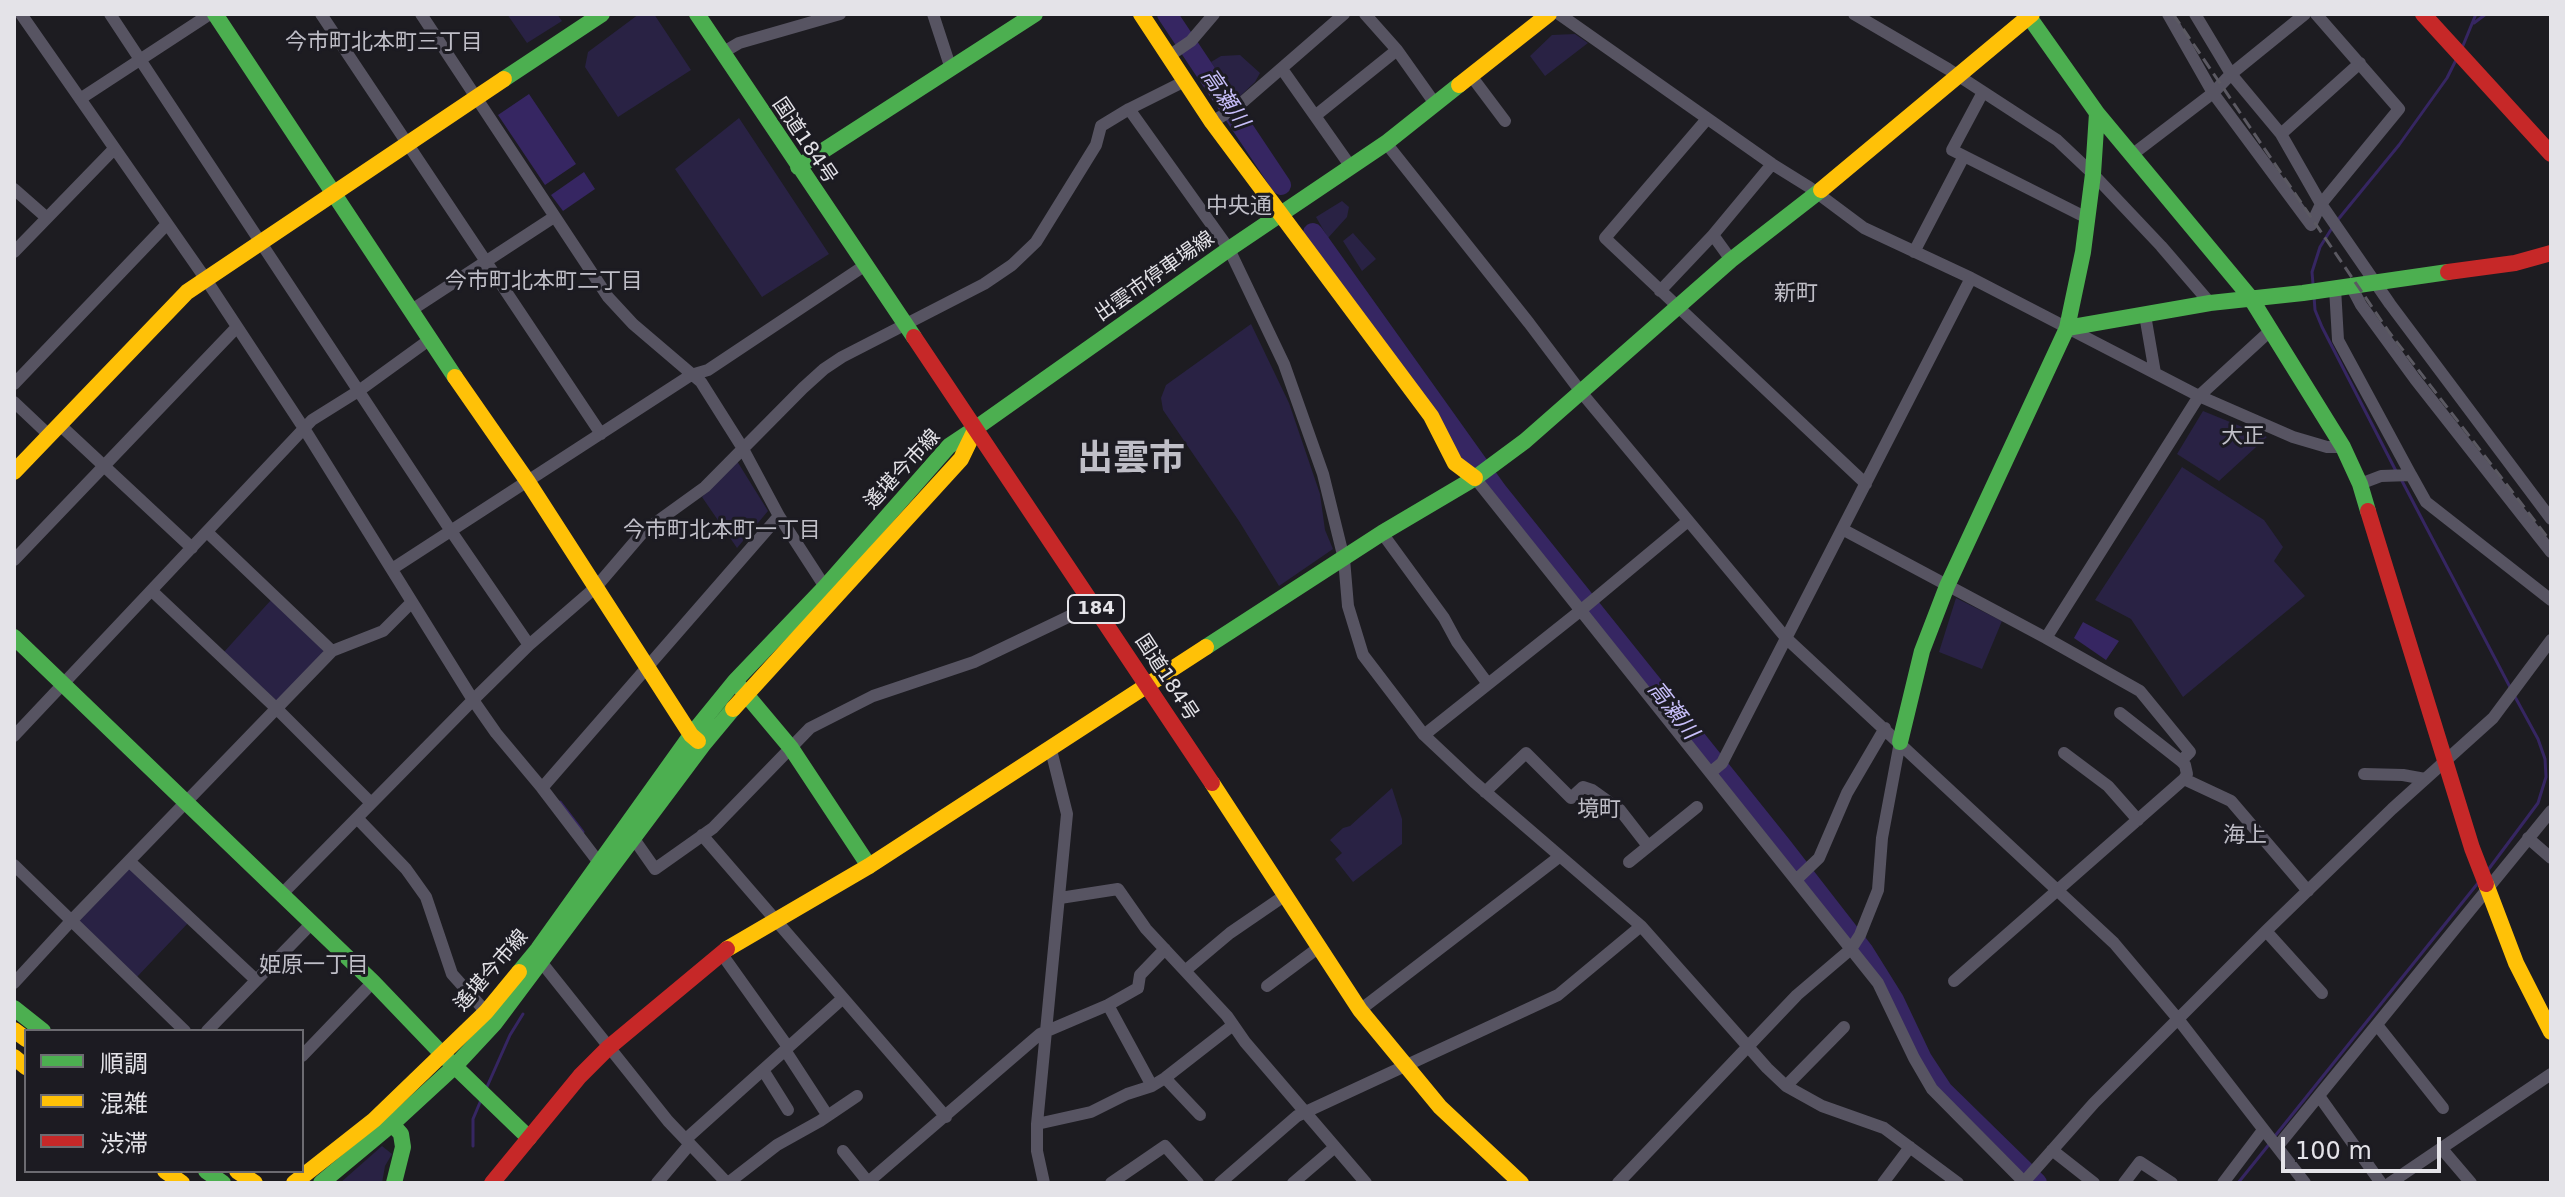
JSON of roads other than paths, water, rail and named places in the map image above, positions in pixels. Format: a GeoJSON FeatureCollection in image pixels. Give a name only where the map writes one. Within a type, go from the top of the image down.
{"type":"FeatureCollection","features":[{"type":"Feature","properties":{"kind":"main road"},"geometry":{"type":"LineString","coordinates":[[212,14],[429,340],[528,482],[697,740]]}},
{"type":"Feature","properties":{"kind":"main road"},"geometry":{"type":"LineString","coordinates":[[14,472],[187,292],[602,14]]}},
{"type":"Feature","properties":{"kind":"main road","name":"国道184号"},"geometry":{"type":"LineString","coordinates":[[697,14],[1148,686],[1360,1010],[1440,1107],[1521,1183]]}},
{"type":"Feature","properties":{"kind":"main road"},"geometry":{"type":"LineString","coordinates":[[798,167],[1035,14]]}},
{"type":"Feature","properties":{"kind":"main road"},"geometry":{"type":"LineString","coordinates":[[1141,14],[1212,122],[1431,416],[1455,463],[1475,478]]}},
{"type":"Feature","properties":{"kind":"main road","name":"出雲市停車場線"},"geometry":{"type":"LineString","coordinates":[[976,428],[1229,249],[1386,143],[1549,14]]}},
{"type":"Feature","properties":{"kind":"main road"},"geometry":{"type":"LineString","coordinates":[[2423,14],[2551,154]]}},
{"type":"Feature","properties":{"kind":"main road"},"geometry":{"type":"LineString","coordinates":[[492,1183],[580,1076],[608,1048],[721,953],[869,866],[1382,533],[1475,478],[1525,441],[1731,260],[1816,194],[2029,15],[2097,113],[2250,297],[2343,447],[2360,484],[2486,889],[2516,963],[2551,1032]]}},
{"type":"Feature","properties":{"kind":"main road"},"geometry":{"type":"LineString","coordinates":[[1900,742],[1922,651],[1947,586],[2067,328],[2087,218],[2097,113]]}},
{"type":"Feature","properties":{"kind":"main road"},"geometry":{"type":"LineString","coordinates":[[2067,328],[2250,297],[2303,293],[2515,263],[2551,253]]}},
{"type":"Feature","properties":{"kind":"main road","name":"遙堪今市線"},"geometry":{"type":"LineString","coordinates":[[321,1183],[392,1124],[449,1060],[741,687],[830,592],[949,446],[976,428]]}},
{"type":"Feature","properties":{"kind":"main road"},"geometry":{"type":"LineString","coordinates":[[14,637],[373,982],[529,1138]]}},
{"type":"Feature","properties":{"kind":"main road"},"geometry":{"type":"LineString","coordinates":[[741,687],[791,748],[869,866]]}},
{"type":"Feature","properties":{"kind":"main road","name":"遙堪今市線"},"geometry":{"type":"LineString","coordinates":[[294,1183],[495,1023],[634,839],[697,740]]}},
{"type":"Feature","properties":{"kind":"main road"},"geometry":{"type":"LineString","coordinates":[[14,1008],[40,1029]]}},
{"type":"Feature","properties":{"kind":"main road"},"geometry":{"type":"LineString","coordinates":[[392,1124],[401,1134],[403,1147],[394,1183]]}},
{"type":"Feature","properties":{"kind":"street"},"geometry":{"type":"LineString","coordinates":[[21,14],[205,278],[305,430],[473,700],[600,864]]}},
{"type":"Feature","properties":{"kind":"street"},"geometry":{"type":"LineString","coordinates":[[110,14],[529,645]]}},
{"type":"Feature","properties":{"kind":"street"},"geometry":{"type":"LineString","coordinates":[[80,99],[212,14]]}},
{"type":"Feature","properties":{"kind":"street"},"geometry":{"type":"LineString","coordinates":[[321,14],[601,434]]}},
{"type":"Feature","properties":{"kind":"street"},"geometry":{"type":"LineString","coordinates":[[421,14],[608,297],[633,324],[701,382],[742,447],[779,516],[830,592]]}},
{"type":"Feature","properties":{"kind":"street"},"geometry":{"type":"LineString","coordinates":[[722,53],[739,43],[813,18],[840,14]]}},
{"type":"Feature","properties":{"kind":"street"},"geometry":{"type":"LineString","coordinates":[[933,14],[951,69]]}},
{"type":"Feature","properties":{"kind":"street"},"geometry":{"type":"LineString","coordinates":[[1169,56],[1191,41],[1214,14]]}},
{"type":"Feature","properties":{"kind":"street"},"geometry":{"type":"LineString","coordinates":[[1212,122],[1237,107],[1344,14]]}},
{"type":"Feature","properties":{"kind":"street"},"geometry":{"type":"LineString","coordinates":[[1365,14],[1397,50],[1436,105]]}},
{"type":"Feature","properties":{"kind":"street"},"geometry":{"type":"LineString","coordinates":[[1559,14],[1864,228],[1971,278],[2199,396],[2293,437],[2327,447],[2343,447]]}},
{"type":"Feature","properties":{"kind":"street"},"geometry":{"type":"LineString","coordinates":[[1854,14],[1957,75],[2057,140],[2161,246],[2210,303]]}},
{"type":"Feature","properties":{"kind":"street"},"geometry":{"type":"LineString","coordinates":[[2168,14],[2213,93],[2311,225],[2399,109],[2316,14]]}},
{"type":"Feature","properties":{"kind":"street"},"geometry":{"type":"LineString","coordinates":[[2195,14],[2231,74],[2281,134],[2346,240],[2551,519]]}},
{"type":"Feature","properties":{"kind":"street"},"geometry":{"type":"LineString","coordinates":[[2133,154],[2213,93],[2231,74],[2305,14]]}},
{"type":"Feature","properties":{"kind":"street"},"geometry":{"type":"LineString","coordinates":[[1315,116],[1397,50]]}},
{"type":"Feature","properties":{"kind":"street"},"geometry":{"type":"LineString","coordinates":[[2281,134],[2360,63]]}},
{"type":"Feature","properties":{"kind":"street"},"geometry":{"type":"LineString","coordinates":[[1282,69],[1351,167]]}},
{"type":"Feature","properties":{"kind":"street"},"geometry":{"type":"LineString","coordinates":[[1472,77],[1505,121]]}},
{"type":"Feature","properties":{"kind":"street"},"geometry":{"type":"LineString","coordinates":[[282,894],[529,645],[596,587],[644,531],[705,487],[824,369],[984,284],[1020,258],[1036,242],[1096,145],[1101,126],[1185,81]]}},
{"type":"Feature","properties":{"kind":"street"},"geometry":{"type":"LineString","coordinates":[[1983,92],[1952,150],[2087,218]]}},
{"type":"Feature","properties":{"kind":"street"},"geometry":{"type":"LineString","coordinates":[[1129,109],[1229,249],[1284,364],[1323,474],[1344,559],[1348,606],[1363,655],[1424,735],[1485,792],[1641,926],[1786,1086],[1822,1106],[1884,1128],[1958,1183]]}},
{"type":"Feature","properties":{"kind":"street"},"geometry":{"type":"LineString","coordinates":[[1707,119],[1605,238],[1866,484]]}},
{"type":"Feature","properties":{"kind":"street"},"geometry":{"type":"LineString","coordinates":[[1386,143],[1581,392],[1786,638],[2114,943],[2178,1019],[2305,1183]]}},
{"type":"Feature","properties":{"kind":"street"},"geometry":{"type":"LineString","coordinates":[[14,252],[114,149]]}},
{"type":"Feature","properties":{"kind":"street"},"geometry":{"type":"LineString","coordinates":[[1914,252],[1964,156]]}},
{"type":"Feature","properties":{"kind":"street"},"geometry":{"type":"LineString","coordinates":[[1660,291],[1713,235],[1772,164]]}},
{"type":"Feature","properties":{"kind":"street"},"geometry":{"type":"LineString","coordinates":[[14,189],[47,218]]}},
{"type":"Feature","properties":{"kind":"street"},"geometry":{"type":"LineString","coordinates":[[410,311],[554,217]]}},
{"type":"Feature","properties":{"kind":"street"},"geometry":{"type":"LineString","coordinates":[[14,384],[167,224]]}},
{"type":"Feature","properties":{"kind":"street"},"geometry":{"type":"LineString","coordinates":[[1713,235],[1731,260]]}},
{"type":"Feature","properties":{"kind":"street"},"geometry":{"type":"LineString","coordinates":[[392,569],[691,375],[708,370],[864,266]]}},
{"type":"Feature","properties":{"kind":"street"},"geometry":{"type":"LineString","coordinates":[[1711,772],[1722,763],[1971,278]]}},
{"type":"Feature","properties":{"kind":"street"},"geometry":{"type":"LineString","coordinates":[[2339,288],[2338,340],[2426,502],[2551,600]]}},
{"type":"Feature","properties":{"kind":"street"},"geometry":{"type":"LineString","coordinates":[[2339,288],[2361,305],[2551,552]]}},
{"type":"Feature","properties":{"kind":"street"},"geometry":{"type":"LineString","coordinates":[[2145,315],[2155,373]]}},
{"type":"Feature","properties":{"kind":"street"},"geometry":{"type":"LineString","coordinates":[[14,560],[237,327]]}},
{"type":"Feature","properties":{"kind":"street"},"geometry":{"type":"LineString","coordinates":[[2046,638],[2199,396],[2271,330]]}},
{"type":"Feature","properties":{"kind":"street"},"geometry":{"type":"LineString","coordinates":[[14,736],[312,420],[429,340]]}},
{"type":"Feature","properties":{"kind":"street"},"geometry":{"type":"LineString","coordinates":[[14,402],[104,467],[192,548]]}},
{"type":"Feature","properties":{"kind":"street"},"geometry":{"type":"LineString","coordinates":[[2360,484],[2381,476],[2411,475]]}},
{"type":"Feature","properties":{"kind":"street"},"geometry":{"type":"LineString","coordinates":[[1475,478],[1878,983],[1932,1089],[2024,1182],[2094,1103],[2266,931],[2493,718],[2551,640]]}},
{"type":"Feature","properties":{"kind":"street"},"geometry":{"type":"LineString","coordinates":[[542,788],[779,516]]}},
{"type":"Feature","properties":{"kind":"street"},"geometry":{"type":"LineString","coordinates":[[1424,735],[1688,521]]}},
{"type":"Feature","properties":{"kind":"street"},"geometry":{"type":"LineString","coordinates":[[1842,529],[2140,691],[2190,752],[2181,761]]}},
{"type":"Feature","properties":{"kind":"street"},"geometry":{"type":"LineString","coordinates":[[207,532],[332,651]]}},
{"type":"Feature","properties":{"kind":"street"},"geometry":{"type":"LineString","coordinates":[[1382,533],[1488,684]]}},
{"type":"Feature","properties":{"kind":"street"},"geometry":{"type":"LineString","coordinates":[[152,591],[371,803]]}},
{"type":"Feature","properties":{"kind":"street"},"geometry":{"type":"LineString","coordinates":[[14,983],[185,801],[332,651],[383,631],[411,603]]}},
{"type":"Feature","properties":{"kind":"street"},"geometry":{"type":"LineString","coordinates":[[634,839],[655,869],[735,807],[810,728],[873,696],[974,662],[1093,605]]}},
{"type":"Feature","properties":{"kind":"street"},"geometry":{"type":"LineString","coordinates":[[1954,981],[2184,779],[2187,774],[2185,765],[2120,713]]}},
{"type":"Feature","properties":{"kind":"street"},"geometry":{"type":"LineString","coordinates":[[1797,879],[1819,858],[1847,793],[1885,728]]}},
{"type":"Feature","properties":{"kind":"street"},"geometry":{"type":"LineString","coordinates":[[1618,1183],[1797,995],[1851,949],[1860,935],[1878,890],[1882,838],[1900,742]]}},
{"type":"Feature","properties":{"kind":"street"},"geometry":{"type":"LineString","coordinates":[[1044,1183],[1037,1151],[1037,1124],[1067,814],[1051,750]]}},
{"type":"Feature","properties":{"kind":"street"},"geometry":{"type":"LineString","coordinates":[[1485,792],[1526,753],[1571,798],[1583,787],[1620,810],[1648,846]]}},
{"type":"Feature","properties":{"kind":"street"},"geometry":{"type":"LineString","coordinates":[[2064,753],[2108,786],[2138,820]]}},
{"type":"Feature","properties":{"kind":"street"},"geometry":{"type":"LineString","coordinates":[[2364,774],[2425,779]]}},
{"type":"Feature","properties":{"kind":"street"},"geometry":{"type":"LineString","coordinates":[[2184,779],[2231,801],[2308,891]]}},
{"type":"Feature","properties":{"kind":"street"},"geometry":{"type":"LineString","coordinates":[[1629,862],[1697,807]]}},
{"type":"Feature","properties":{"kind":"street"},"geometry":{"type":"LineString","coordinates":[[2277,1147],[2551,811]]}},
{"type":"Feature","properties":{"kind":"street"},"geometry":{"type":"LineString","coordinates":[[357,818],[406,869],[426,897],[452,974],[486,1012]]}},
{"type":"Feature","properties":{"kind":"street"},"geometry":{"type":"LineString","coordinates":[[702,835],[946,1117]]}},
{"type":"Feature","properties":{"kind":"street"},"geometry":{"type":"LineString","coordinates":[[2528,838],[2551,858]]}},
{"type":"Feature","properties":{"kind":"street"},"geometry":{"type":"LineString","coordinates":[[1360,1010],[1559,857]]}},
{"type":"Feature","properties":{"kind":"street"},"geometry":{"type":"LineString","coordinates":[[129,861],[256,980]]}},
{"type":"Feature","properties":{"kind":"street"},"geometry":{"type":"LineString","coordinates":[[14,865],[183,1029]]}},
{"type":"Feature","properties":{"kind":"street"},"geometry":{"type":"LineString","coordinates":[[1060,898],[1118,889],[1134,915],[1186,970],[1366,1183]]}},
{"type":"Feature","properties":{"kind":"street"},"geometry":{"type":"LineString","coordinates":[[1186,970],[1230,933],[1284,896]]}},
{"type":"Feature","properties":{"kind":"street"},"geometry":{"type":"LineString","coordinates":[[209,1029],[312,923]]}},
{"type":"Feature","properties":{"kind":"street"},"geometry":{"type":"LineString","coordinates":[[1220,1183],[1283,1125],[1304,1112],[1558,995],[1641,926]]}},
{"type":"Feature","properties":{"kind":"street"},"geometry":{"type":"LineString","coordinates":[[2266,931],[2322,993]]}},
{"type":"Feature","properties":{"kind":"street"},"geometry":{"type":"LineString","coordinates":[[1267,986],[1318,948]]}},
{"type":"Feature","properties":{"kind":"street"},"geometry":{"type":"LineString","coordinates":[[843,1151],[868,1182],[1044,1032],[1108,1005],[1138,988],[1140,975],[1165,949]]}},
{"type":"Feature","properties":{"kind":"street"},"geometry":{"type":"LineString","coordinates":[[721,953],[787,1049],[824,1110]]}},
{"type":"Feature","properties":{"kind":"street"},"geometry":{"type":"LineString","coordinates":[[542,963],[608,1048],[688,1142],[728,1183],[777,1145],[857,1096]]}},
{"type":"Feature","properties":{"kind":"street"},"geometry":{"type":"LineString","coordinates":[[304,1054],[373,982]]}},
{"type":"Feature","properties":{"kind":"street"},"geometry":{"type":"LineString","coordinates":[[657,1183],[688,1142],[842,999]]}},
{"type":"Feature","properties":{"kind":"street"},"geometry":{"type":"LineString","coordinates":[[1108,1005],[1152,1086]]}},
{"type":"Feature","properties":{"kind":"street"},"geometry":{"type":"LineString","coordinates":[[1037,1124],[1091,1112],[1127,1094],[1152,1086],[1233,1025]]}},
{"type":"Feature","properties":{"kind":"street"},"geometry":{"type":"LineString","coordinates":[[2377,1025],[2443,1108]]}},
{"type":"Feature","properties":{"kind":"street"},"geometry":{"type":"LineString","coordinates":[[1786,1086],[1844,1027]]}},
{"type":"Feature","properties":{"kind":"street"},"geometry":{"type":"LineString","coordinates":[[763,1070],[788,1110]]}},
{"type":"Feature","properties":{"kind":"street"},"geometry":{"type":"LineString","coordinates":[[2390,1183],[2551,1074]]}},
{"type":"Feature","properties":{"kind":"street"},"geometry":{"type":"LineString","coordinates":[[1165,1078],[1200,1115]]}},
{"type":"Feature","properties":{"kind":"street"},"geometry":{"type":"LineString","coordinates":[[2319,1096],[2381,1183]]}},
{"type":"Feature","properties":{"kind":"street"},"geometry":{"type":"LineString","coordinates":[[2223,1183],[2263,1130]]}},
{"type":"Feature","properties":{"kind":"street"},"geometry":{"type":"LineString","coordinates":[[1111,1183],[1165,1146],[1198,1183]]}},
{"type":"Feature","properties":{"kind":"street"},"geometry":{"type":"LineString","coordinates":[[1293,1183],[1335,1147]]}},
{"type":"Feature","properties":{"kind":"street"},"geometry":{"type":"LineString","coordinates":[[1883,1183],[1910,1147]]}},
{"type":"Feature","properties":{"kind":"street"},"geometry":{"type":"LineString","coordinates":[[2442,1149],[2471,1183]]}},
{"type":"Feature","properties":{"kind":"street"},"geometry":{"type":"LineString","coordinates":[[2052,1150],[2094,1183]]}},
{"type":"Feature","properties":{"kind":"street"},"geometry":{"type":"LineString","coordinates":[[2124,1183],[2140,1162],[2172,1183]]}},
{"type":"Feature","properties":{"kind":"waterway","name":"高瀬川"},"geometry":{"type":"LineString","coordinates":[[1167,14],[1281,185]]}},
{"type":"Feature","properties":{"kind":"waterway"},"geometry":{"type":"LineString","coordinates":[[2462,48],[2476,14]]}},
{"type":"Feature","properties":{"kind":"waterway"},"geometry":{"type":"LineString","coordinates":[[2474,23],[2486,14]]}},
{"type":"Feature","properties":{"kind":"waterway"},"geometry":{"type":"LineString","coordinates":[[2336,222],[2399,145],[2447,78],[2457,58]]}},
{"type":"Feature","properties":{"kind":"waterway"},"geometry":{"type":"LineString","coordinates":[[2313,284],[2312,272],[2320,247],[2332,228]]}},
{"type":"Feature","properties":{"kind":"waterway","name":"高瀬川"},"geometry":{"type":"LineString","coordinates":[[1313,233],[1497,491],[1864,952],[1894,1000],[1922,1059],[1943,1091],[2037,1183]]}},
{"type":"Feature","properties":{"kind":"waterway"},"geometry":{"type":"LineString","coordinates":[[2314,296],[2315,310],[2322,327],[2397,473]]}},
{"type":"Feature","properties":{"kind":"waterway"},"geometry":{"type":"LineString","coordinates":[[2401,479],[2511,689]]}},
{"type":"Feature","properties":{"kind":"waterway"},"geometry":{"type":"LineString","coordinates":[[2488,870],[2538,803],[2546,777],[2545,759],[2538,739],[2514,695]]}},
{"type":"Feature","properties":{"kind":"waterway"},"geometry":{"type":"LineString","coordinates":[[560,802],[583,832]]}},
{"type":"Feature","properties":{"kind":"waterway"},"geometry":{"type":"LineString","coordinates":[[2275,1136],[2478,883]]}},
{"type":"Feature","properties":{"kind":"waterway"},"geometry":{"type":"LineString","coordinates":[[486,1089],[523,1014]]}},
{"type":"Feature","properties":{"kind":"waterway"},"geometry":{"type":"LineString","coordinates":[[473,1146],[473,1119],[481,1100]]}},
{"type":"Feature","properties":{"kind":"waterway"},"geometry":{"type":"LineString","coordinates":[[2238,1183],[2271,1142]]}},
{"type":"Feature","properties":{"kind":"railway"},"geometry":{"type":"LineString","coordinates":[[2173,14],[2389,332],[2551,542]]}},
{"type":"Feature","properties":{"kind":"district","name":"今市町北本町三丁目"},"geometry":{"type":"Point","coordinates":[384,43]}},
{"type":"Feature","properties":{"kind":"district","name":"中央通"},"geometry":{"type":"Point","coordinates":[1239,207]}},
{"type":"Feature","properties":{"kind":"district","name":"今市町北本町二丁目"},"geometry":{"type":"Point","coordinates":[544,282]}},
{"type":"Feature","properties":{"kind":"district","name":"新町"},"geometry":{"type":"Point","coordinates":[1796,294]}},
{"type":"Feature","properties":{"kind":"district","name":"大正"},"geometry":{"type":"Point","coordinates":[2243,437]}},
{"type":"Feature","properties":{"kind":"district","name":"出雲市"},"geometry":{"type":"Point","coordinates":[1131,461]}},
{"type":"Feature","properties":{"kind":"district","name":"今市町北本町一丁目"},"geometry":{"type":"Point","coordinates":[722,531]}},
{"type":"Feature","properties":{"kind":"district","name":"境町"},"geometry":{"type":"Point","coordinates":[1599,810]}},
{"type":"Feature","properties":{"kind":"district","name":"海上"},"geometry":{"type":"Point","coordinates":[2245,836]}},
{"type":"Feature","properties":{"kind":"district","name":"姫原一丁目"},"geometry":{"type":"Point","coordinates":[314,966]}}]}
